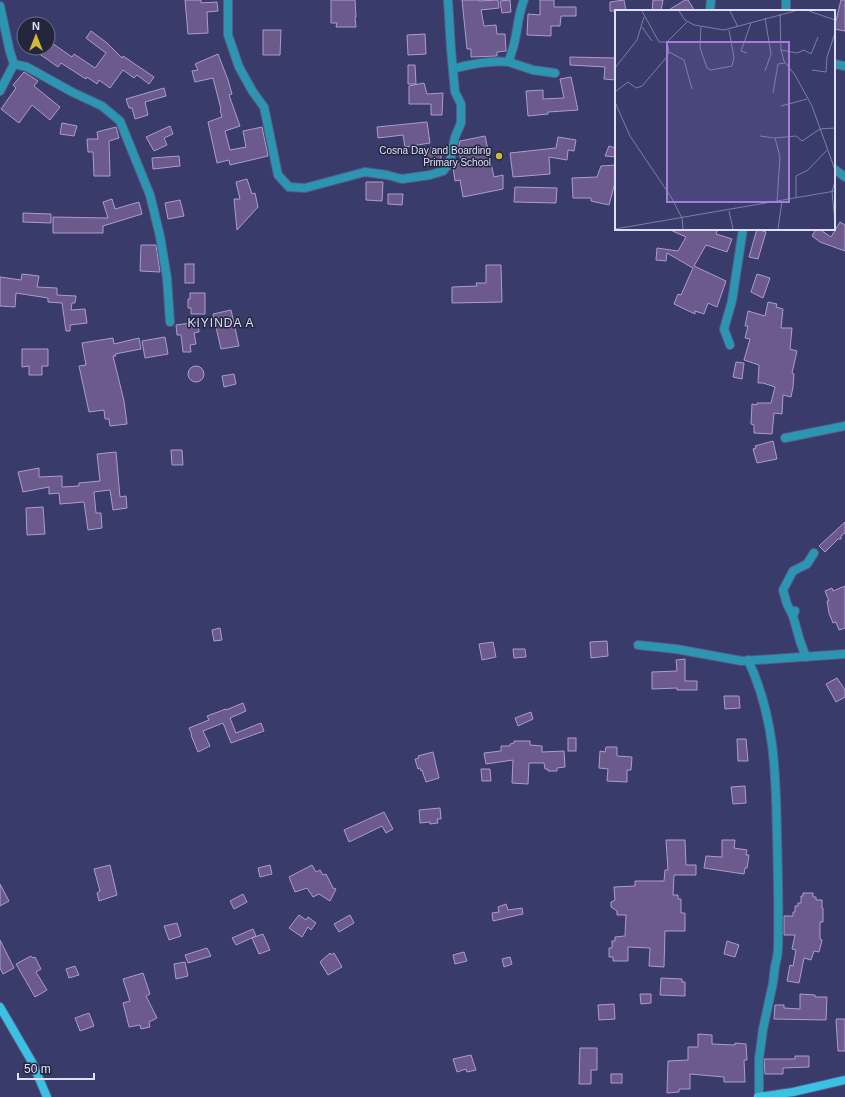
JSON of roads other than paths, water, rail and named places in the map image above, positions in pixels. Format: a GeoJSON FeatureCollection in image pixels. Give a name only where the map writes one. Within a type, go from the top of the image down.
{"type":"FeatureCollection","features":[{"type":"Feature","properties":{"kind":"street"},"geometry":{"type":"LineString","coordinates":[[228,0],[228,35],[239,67],[253,92],[264,107],[278,175],[289,187],[305,188],[365,172],[402,179],[430,175],[443,171],[448,165],[455,137],[461,123],[460,104],[456,92],[453,69],[448,0]]}},
{"type":"Feature","properties":{"kind":"street"},"geometry":{"type":"LineString","coordinates":[[509,62],[514,44],[517,23],[524,0]]}},
{"type":"Feature","properties":{"kind":"street"},"geometry":{"type":"LineString","coordinates":[[710,10],[711,0]]}},
{"type":"Feature","properties":{"kind":"street"},"geometry":{"type":"LineString","coordinates":[[0,6],[14,64],[0,91]]}},
{"type":"Feature","properties":{"kind":"street"},"geometry":{"type":"LineString","coordinates":[[453,69],[475,63],[509,62],[533,70],[555,73]]}},
{"type":"Feature","properties":{"kind":"street"},"geometry":{"type":"LineString","coordinates":[[14,64],[26,67],[72,92],[102,106],[120,121],[150,195],[160,236],[167,278],[170,322]]}},
{"type":"Feature","properties":{"kind":"street"},"geometry":{"type":"LineString","coordinates":[[835,64],[845,66]]}},
{"type":"Feature","properties":{"kind":"street"},"geometry":{"type":"LineString","coordinates":[[835,170],[845,177]]}},
{"type":"Feature","properties":{"kind":"street"},"geometry":{"type":"LineString","coordinates":[[730,345],[724,329],[732,301],[743,230]]}},
{"type":"Feature","properties":{"kind":"street"},"geometry":{"type":"LineString","coordinates":[[785,438],[845,426]]}},
{"type":"Feature","properties":{"kind":"street"},"geometry":{"type":"LineString","coordinates":[[806,657],[800,641],[794,613],[787,604],[784,590],[793,571],[807,564],[814,553]]}},
{"type":"Feature","properties":{"kind":"street"},"geometry":{"type":"LineString","coordinates":[[638,645],[748,660],[845,654]]}},
{"type":"Feature","properties":{"kind":"street"},"geometry":{"type":"LineString","coordinates":[[748,660],[766,710],[773,742],[776,791],[779,908],[778,949],[774,966],[773,983],[763,1029],[759,1059],[758,1097],[792,1094],[845,1080]]}},
{"type":"Feature","properties":{"kind":"street"},"geometry":{"type":"LineString","coordinates":[[0,1008],[32,1062],[47,1097]]}},
{"type":"Feature","properties":{"kind":"place","name":"Cosna Day and Boarding Primary School"},"geometry":{"type":"Point","coordinates":[499,156]}},
{"type":"Feature","properties":{"kind":"district","name":"KIYINDA A"},"geometry":{"type":"Point","coordinates":[221,323]}}]}
